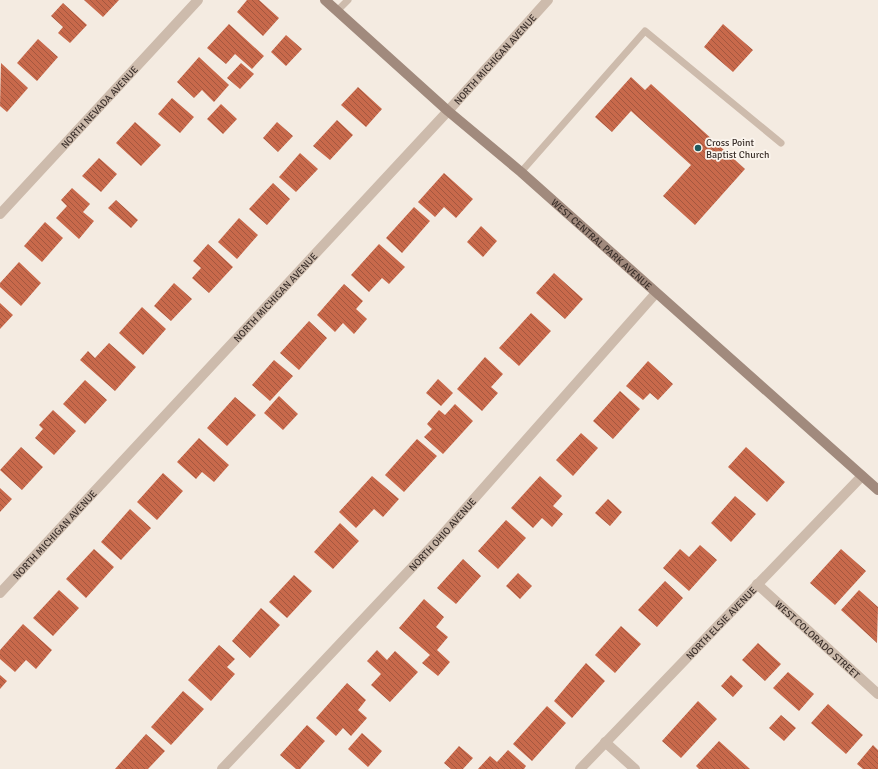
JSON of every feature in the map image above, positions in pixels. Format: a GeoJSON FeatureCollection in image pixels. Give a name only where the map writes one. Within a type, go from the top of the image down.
{"type":"FeatureCollection","features":[{"type":"Feature","properties":{"kind":"street","name":"NORTH NEVADA AVENUE"},"geometry":{"type":"LineString","coordinates":[[0,214],[198,0]]}},
{"type":"Feature","properties":{"kind":"street","name":"WEST CENTRAL PARK AVENUE"},"geometry":{"type":"LineString","coordinates":[[325,0],[448,111],[521,172],[878,490]]}},
{"type":"Feature","properties":{"kind":"street","name":"NORTH MICHIGAN AVENUE"},"geometry":{"type":"LineString","coordinates":[[0,592],[448,111],[548,0]]}},
{"type":"Feature","properties":{"kind":"street","name":"NORTH OHIO AVENUE"},"geometry":{"type":"LineString","coordinates":[[222,769],[435,543],[656,293]]}},
{"type":"Feature","properties":{"kind":"street","name":"NORTH ELSIE AVENUE"},"geometry":{"type":"LineString","coordinates":[[580,769],[862,476]]}},
{"type":"Feature","properties":{"kind":"street","name":"WEST COLORADO STREET"},"geometry":{"type":"LineString","coordinates":[[757,584],[878,694]]}},
{"type":"Feature","properties":{"kind":"street"},"geometry":{"type":"LineString","coordinates":[[605,742],[635,769]]}},
{"type":"Feature","properties":{"kind":"lane"},"geometry":{"type":"LineString","coordinates":[[337,11],[348,0]]}},
{"type":"Feature","properties":{"kind":"lane"},"geometry":{"type":"LineString","coordinates":[[521,172],[645,31],[781,143]]}},
{"type":"Feature","properties":{"kind":"building"},"geometry":{"type":"Polygon","coordinates":[[[84,0],[119,0],[103,17],[84,0]]]}},
{"type":"Feature","properties":{"kind":"building"},"geometry":{"type":"Polygon","coordinates":[[[247,0],[259,0],[279,18],[263,36],[237,12],[247,0]]]}},
{"type":"Feature","properties":{"kind":"building"},"geometry":{"type":"Polygon","coordinates":[[[63,3],[87,25],[70,43],[58,33],[63,27],[51,16],[63,3]]]}},
{"type":"Feature","properties":{"kind":"building"},"geometry":{"type":"Polygon","coordinates":[[[229,24],[264,56],[252,69],[235,54],[226,64],[207,48],[229,24]]]}},
{"type":"Feature","properties":{"kind":"building"},"geometry":{"type":"Polygon","coordinates":[[[723,24],[753,50],[733,72],[704,47],[723,24]]]}},
{"type":"Feature","properties":{"kind":"building"},"geometry":{"type":"Polygon","coordinates":[[[286,35],[302,49],[286,66],[271,52],[286,35]]]}},
{"type":"Feature","properties":{"kind":"building"},"geometry":{"type":"Polygon","coordinates":[[[38,39],[58,57],[37,81],[17,63],[38,39]]]}},
{"type":"Feature","properties":{"kind":"building"},"geometry":{"type":"Polygon","coordinates":[[[199,57],[229,85],[214,102],[202,90],[194,98],[177,82],[199,57]]]}},
{"type":"Feature","properties":{"kind":"building"},"geometry":{"type":"Polygon","coordinates":[[[1,63],[28,88],[7,112],[0,106],[1,63]]]}},
{"type":"Feature","properties":{"kind":"building"},"geometry":{"type":"Polygon","coordinates":[[[241,63],[254,74],[240,89],[227,78],[241,63]]]}},
{"type":"Feature","properties":{"kind":"building","name":"Cross Point Baptist Church"},"geometry":{"type":"Polygon","coordinates":[[[631,77],[645,90],[651,84],[745,169],[695,225],[663,196],[691,165],[631,111],[612,132],[595,117],[631,77]]]}},
{"type":"Feature","properties":{"kind":"building"},"geometry":{"type":"Polygon","coordinates":[[[358,87],[382,109],[366,127],[341,105],[358,87]]]}},
{"type":"Feature","properties":{"kind":"building"},"geometry":{"type":"Polygon","coordinates":[[[172,98],[194,117],[180,133],[158,114],[172,98]]]}},
{"type":"Feature","properties":{"kind":"building"},"geometry":{"type":"Polygon","coordinates":[[[221,104],[237,119],[223,134],[207,119],[221,104]]]}},
{"type":"Feature","properties":{"kind":"building"},"geometry":{"type":"Polygon","coordinates":[[[337,120],[353,135],[330,160],[313,146],[337,120]]]}},
{"type":"Feature","properties":{"kind":"building"},"geometry":{"type":"Polygon","coordinates":[[[135,122],[161,145],[141,166],[116,143],[135,122]]]}},
{"type":"Feature","properties":{"kind":"building"},"geometry":{"type":"Polygon","coordinates":[[[277,122],[293,136],[278,152],[263,138],[277,122]]]}},
{"type":"Feature","properties":{"kind":"building"},"geometry":{"type":"Polygon","coordinates":[[[300,153],[318,169],[296,192],[279,177],[300,153]]]}},
{"type":"Feature","properties":{"kind":"building"},"geometry":{"type":"Polygon","coordinates":[[[99,158],[117,174],[101,192],[82,176],[99,158]]]}},
{"type":"Feature","properties":{"kind":"building"},"geometry":{"type":"Polygon","coordinates":[[[444,173],[473,199],[456,218],[444,207],[435,217],[418,202],[444,173]]]}},
{"type":"Feature","properties":{"kind":"building"},"geometry":{"type":"Polygon","coordinates":[[[273,183],[290,199],[267,225],[249,209],[273,183]]]}},
{"type":"Feature","properties":{"kind":"building"},"geometry":{"type":"Polygon","coordinates":[[[72,188],[90,204],[83,212],[94,221],[79,239],[56,218],[67,206],[61,200],[72,188]]]}},
{"type":"Feature","properties":{"kind":"building"},"geometry":{"type":"Polygon","coordinates":[[[116,200],[138,220],[131,228],[108,208],[116,200]]]}},
{"type":"Feature","properties":{"kind":"building"},"geometry":{"type":"Polygon","coordinates":[[[414,207],[430,221],[402,253],[386,238],[414,207]]]}},
{"type":"Feature","properties":{"kind":"building"},"geometry":{"type":"Polygon","coordinates":[[[239,218],[258,235],[237,259],[218,242],[239,218]]]}},
{"type":"Feature","properties":{"kind":"building"},"geometry":{"type":"Polygon","coordinates":[[[45,222],[63,238],[42,262],[24,246],[45,222]]]}},
{"type":"Feature","properties":{"kind":"building"},"geometry":{"type":"Polygon","coordinates":[[[481,226],[497,241],[483,257],[467,242],[481,226]]]}},
{"type":"Feature","properties":{"kind":"building"},"geometry":{"type":"Polygon","coordinates":[[[208,244],[233,267],[209,293],[192,278],[201,268],[193,261],[208,244]]]}},
{"type":"Feature","properties":{"kind":"building"},"geometry":{"type":"Polygon","coordinates":[[[379,244],[405,267],[389,284],[382,278],[369,292],[351,275],[379,244]]]}},
{"type":"Feature","properties":{"kind":"building"},"geometry":{"type":"Polygon","coordinates":[[[19,262],[41,283],[21,306],[0,287],[0,283],[19,262]]]}},
{"type":"Feature","properties":{"kind":"building"},"geometry":{"type":"Polygon","coordinates":[[[554,273],[583,299],[565,319],[536,293],[554,273]]]}},
{"type":"Feature","properties":{"kind":"building"},"geometry":{"type":"Polygon","coordinates":[[[174,283],[192,299],[171,321],[154,306],[174,283]]]}},
{"type":"Feature","properties":{"kind":"building"},"geometry":{"type":"Polygon","coordinates":[[[344,284],[363,301],[356,309],[367,319],[354,334],[343,323],[335,332],[317,315],[344,284]]]}},
{"type":"Feature","properties":{"kind":"building"},"geometry":{"type":"Polygon","coordinates":[[[0,303],[13,315],[0,329],[0,303]]]}},
{"type":"Feature","properties":{"kind":"building"},"geometry":{"type":"Polygon","coordinates":[[[142,307],[166,329],[143,355],[119,333],[142,307]]]}},
{"type":"Feature","properties":{"kind":"building"},"geometry":{"type":"Polygon","coordinates":[[[531,313],[551,331],[519,366],[499,348],[531,313]]]}},
{"type":"Feature","properties":{"kind":"building"},"geometry":{"type":"Polygon","coordinates":[[[309,321],[327,338],[299,370],[280,353],[309,321]]]}},
{"type":"Feature","properties":{"kind":"building"},"geometry":{"type":"Polygon","coordinates":[[[109,343],[136,367],[115,391],[80,360],[88,351],[95,358],[109,343]]]}},
{"type":"Feature","properties":{"kind":"building"},"geometry":{"type":"Polygon","coordinates":[[[485,357],[503,374],[491,387],[498,393],[482,411],[457,389],[485,357]]]}},
{"type":"Feature","properties":{"kind":"building"},"geometry":{"type":"Polygon","coordinates":[[[274,360],[293,376],[270,401],[252,385],[274,360]]]}},
{"type":"Feature","properties":{"kind":"building"},"geometry":{"type":"Polygon","coordinates":[[[648,361],[673,384],[658,400],[650,393],[643,400],[626,386],[648,361]]]}},
{"type":"Feature","properties":{"kind":"building"},"geometry":{"type":"Polygon","coordinates":[[[438,379],[453,393],[441,406],[426,393],[438,379]]]}},
{"type":"Feature","properties":{"kind":"building"},"geometry":{"type":"Polygon","coordinates":[[[85,380],[107,400],[85,424],[63,404],[85,380]]]}},
{"type":"Feature","properties":{"kind":"building"},"geometry":{"type":"Polygon","coordinates":[[[620,391],[640,409],[613,439],[593,421],[620,391]]]}},
{"type":"Feature","properties":{"kind":"building"},"geometry":{"type":"Polygon","coordinates":[[[279,396],[298,414],[283,430],[264,413],[279,396]]]}},
{"type":"Feature","properties":{"kind":"building"},"geometry":{"type":"Polygon","coordinates":[[[235,397],[256,415],[227,446],[207,428],[235,397]]]}},
{"type":"Feature","properties":{"kind":"building"},"geometry":{"type":"Polygon","coordinates":[[[455,404],[473,421],[443,454],[424,437],[432,429],[427,424],[439,410],[445,415],[455,404]]]}},
{"type":"Feature","properties":{"kind":"building"},"geometry":{"type":"Polygon","coordinates":[[[53,410],[76,431],[54,455],[35,438],[43,429],[39,425],[53,410]]]}},
{"type":"Feature","properties":{"kind":"building"},"geometry":{"type":"Polygon","coordinates":[[[581,433],[598,448],[573,476],[556,460],[581,433]]]}},
{"type":"Feature","properties":{"kind":"building"},"geometry":{"type":"Polygon","coordinates":[[[199,438],[229,465],[214,482],[202,472],[196,479],[177,462],[199,438]]]}},
{"type":"Feature","properties":{"kind":"building"},"geometry":{"type":"Polygon","coordinates":[[[417,439],[437,456],[404,492],[385,475],[417,439]]]}},
{"type":"Feature","properties":{"kind":"building"},"geometry":{"type":"Polygon","coordinates":[[[21,447],[43,467],[22,490],[0,470],[21,447]]]}},
{"type":"Feature","properties":{"kind":"building"},"geometry":{"type":"Polygon","coordinates":[[[746,447],[785,482],[767,502],[728,467],[746,447]]]}},
{"type":"Feature","properties":{"kind":"building"},"geometry":{"type":"Polygon","coordinates":[[[163,473],[183,491],[157,520],[137,502],[163,473]]]}},
{"type":"Feature","properties":{"kind":"building"},"geometry":{"type":"Polygon","coordinates":[[[372,476],[399,499],[383,517],[374,509],[356,528],[339,512],[372,476]]]}},
{"type":"Feature","properties":{"kind":"building"},"geometry":{"type":"Polygon","coordinates":[[[540,476],[562,496],[553,506],[563,514],[552,527],[542,518],[533,528],[511,508],[540,476]]]}},
{"type":"Feature","properties":{"kind":"building"},"geometry":{"type":"Polygon","coordinates":[[[0,488],[12,499],[0,512],[0,488]]]}},
{"type":"Feature","properties":{"kind":"building"},"geometry":{"type":"Polygon","coordinates":[[[735,496],[756,514],[731,542],[711,523],[735,496]]]}},
{"type":"Feature","properties":{"kind":"building"},"geometry":{"type":"Polygon","coordinates":[[[608,499],[622,512],[610,526],[595,513],[608,499]]]}},
{"type":"Feature","properties":{"kind":"building"},"geometry":{"type":"Polygon","coordinates":[[[130,509],[151,528],[121,560],[101,542],[130,509]]]}},
{"type":"Feature","properties":{"kind":"building"},"geometry":{"type":"Polygon","coordinates":[[[506,520],[526,538],[498,569],[478,551],[506,520]]]}},
{"type":"Feature","properties":{"kind":"building"},"geometry":{"type":"Polygon","coordinates":[[[340,523],[359,541],[333,569],[314,552],[340,523]]]}},
{"type":"Feature","properties":{"kind":"building"},"geometry":{"type":"Polygon","coordinates":[[[700,545],[717,560],[689,591],[663,568],[680,549],[689,557],[700,545]]]}},
{"type":"Feature","properties":{"kind":"building"},"geometry":{"type":"Polygon","coordinates":[[[94,549],[114,567],[86,598],[66,579],[94,549]]]}},
{"type":"Feature","properties":{"kind":"building"},"geometry":{"type":"Polygon","coordinates":[[[841,549],[866,571],[835,605],[810,583],[841,549]]]}},
{"type":"Feature","properties":{"kind":"building"},"geometry":{"type":"Polygon","coordinates":[[[463,559],[481,576],[456,604],[437,588],[463,559]]]}},
{"type":"Feature","properties":{"kind":"building"},"geometry":{"type":"Polygon","coordinates":[[[518,573],[532,586],[520,599],[506,586],[518,573]]]}},
{"type":"Feature","properties":{"kind":"building"},"geometry":{"type":"Polygon","coordinates":[[[294,575],[312,591],[287,618],[269,602],[294,575]]]}},
{"type":"Feature","properties":{"kind":"building"},"geometry":{"type":"Polygon","coordinates":[[[665,581],[683,598],[657,627],[638,610],[665,581]]]}},
{"type":"Feature","properties":{"kind":"building"},"geometry":{"type":"Polygon","coordinates":[[[59,590],[79,608],[53,636],[33,618],[59,590]]]}},
{"type":"Feature","properties":{"kind":"building"},"geometry":{"type":"Polygon","coordinates":[[[859,590],[878,607],[877,643],[841,610],[859,590]]]}},
{"type":"Feature","properties":{"kind":"building"},"geometry":{"type":"Polygon","coordinates":[[[424,599],[444,617],[436,627],[448,637],[437,650],[450,662],[438,676],[422,663],[430,655],[399,628],[424,599]]]}},
{"type":"Feature","properties":{"kind":"building"},"geometry":{"type":"Polygon","coordinates":[[[261,608],[280,625],[250,658],[232,641],[261,608]]]}},
{"type":"Feature","properties":{"kind":"building"},"geometry":{"type":"Polygon","coordinates":[[[23,624],[52,650],[36,669],[26,660],[15,672],[0,659],[0,650],[23,624]]]}},
{"type":"Feature","properties":{"kind":"building"},"geometry":{"type":"Polygon","coordinates":[[[621,626],[641,644],[615,673],[595,655],[621,626]]]}},
{"type":"Feature","properties":{"kind":"building"},"geometry":{"type":"Polygon","coordinates":[[[758,643],[781,664],[765,681],[742,660],[758,643]]]}},
{"type":"Feature","properties":{"kind":"building"},"geometry":{"type":"Polygon","coordinates":[[[219,645],[235,659],[227,667],[235,674],[211,701],[188,680],[219,645]]]}},
{"type":"Feature","properties":{"kind":"building"},"geometry":{"type":"Polygon","coordinates":[[[377,650],[387,660],[395,651],[418,672],[390,702],[371,685],[381,674],[367,661],[377,650]]]}},
{"type":"Feature","properties":{"kind":"building"},"geometry":{"type":"Polygon","coordinates":[[[586,663],[605,681],[572,718],[554,701],[586,663]]]}},
{"type":"Feature","properties":{"kind":"building"},"geometry":{"type":"Polygon","coordinates":[[[788,672],[814,694],[799,711],[773,688],[788,672]]]}},
{"type":"Feature","properties":{"kind":"building"},"geometry":{"type":"Polygon","coordinates":[[[0,675],[7,681],[0,689],[0,675]]]}},
{"type":"Feature","properties":{"kind":"building"},"geometry":{"type":"Polygon","coordinates":[[[731,675],[743,686],[733,697],[721,686],[731,675]]]}},
{"type":"Feature","properties":{"kind":"building"},"geometry":{"type":"Polygon","coordinates":[[[347,683],[366,700],[358,710],[367,718],[351,736],[343,728],[336,736],[316,718],[347,683]]]}},
{"type":"Feature","properties":{"kind":"building"},"geometry":{"type":"Polygon","coordinates":[[[183,691],[204,709],[171,745],[151,727],[183,691]]]}},
{"type":"Feature","properties":{"kind":"building"},"geometry":{"type":"Polygon","coordinates":[[[698,701],[717,719],[681,758],[662,741],[698,701]]]}},
{"type":"Feature","properties":{"kind":"building"},"geometry":{"type":"Polygon","coordinates":[[[828,704],[863,735],[846,754],[811,723],[828,704]]]}},
{"type":"Feature","properties":{"kind":"building"},"geometry":{"type":"Polygon","coordinates":[[[547,706],[566,723],[532,761],[513,744],[547,706]]]}},
{"type":"Feature","properties":{"kind":"building"},"geometry":{"type":"Polygon","coordinates":[[[781,715],[796,728],[784,741],[769,728],[781,715]]]}},
{"type":"Feature","properties":{"kind":"building"},"geometry":{"type":"Polygon","coordinates":[[[307,725],[325,741],[300,769],[296,769],[280,755],[307,725]]]}},
{"type":"Feature","properties":{"kind":"building"},"geometry":{"type":"Polygon","coordinates":[[[362,733],[382,751],[368,767],[348,749],[362,733]]]}},
{"type":"Feature","properties":{"kind":"building"},"geometry":{"type":"Polygon","coordinates":[[[146,734],[165,751],[148,769],[115,769],[146,734]]]}},
{"type":"Feature","properties":{"kind":"building"},"geometry":{"type":"Polygon","coordinates":[[[719,741],[750,769],[699,769],[696,766],[719,741]]]}},
{"type":"Feature","properties":{"kind":"building"},"geometry":{"type":"Polygon","coordinates":[[[873,745],[878,750],[878,769],[863,769],[857,764],[873,745]]]}},
{"type":"Feature","properties":{"kind":"building"},"geometry":{"type":"Polygon","coordinates":[[[459,746],[473,758],[463,769],[451,769],[444,763],[459,746]]]}},
{"type":"Feature","properties":{"kind":"building"},"geometry":{"type":"Polygon","coordinates":[[[508,750],[526,766],[524,769],[478,769],[490,756],[497,762],[508,750]]]}},
{"type":"Feature","properties":{"kind":"place","name":"Cross Point Baptist Church"},"geometry":{"type":"Point","coordinates":[698,148]}}]}
